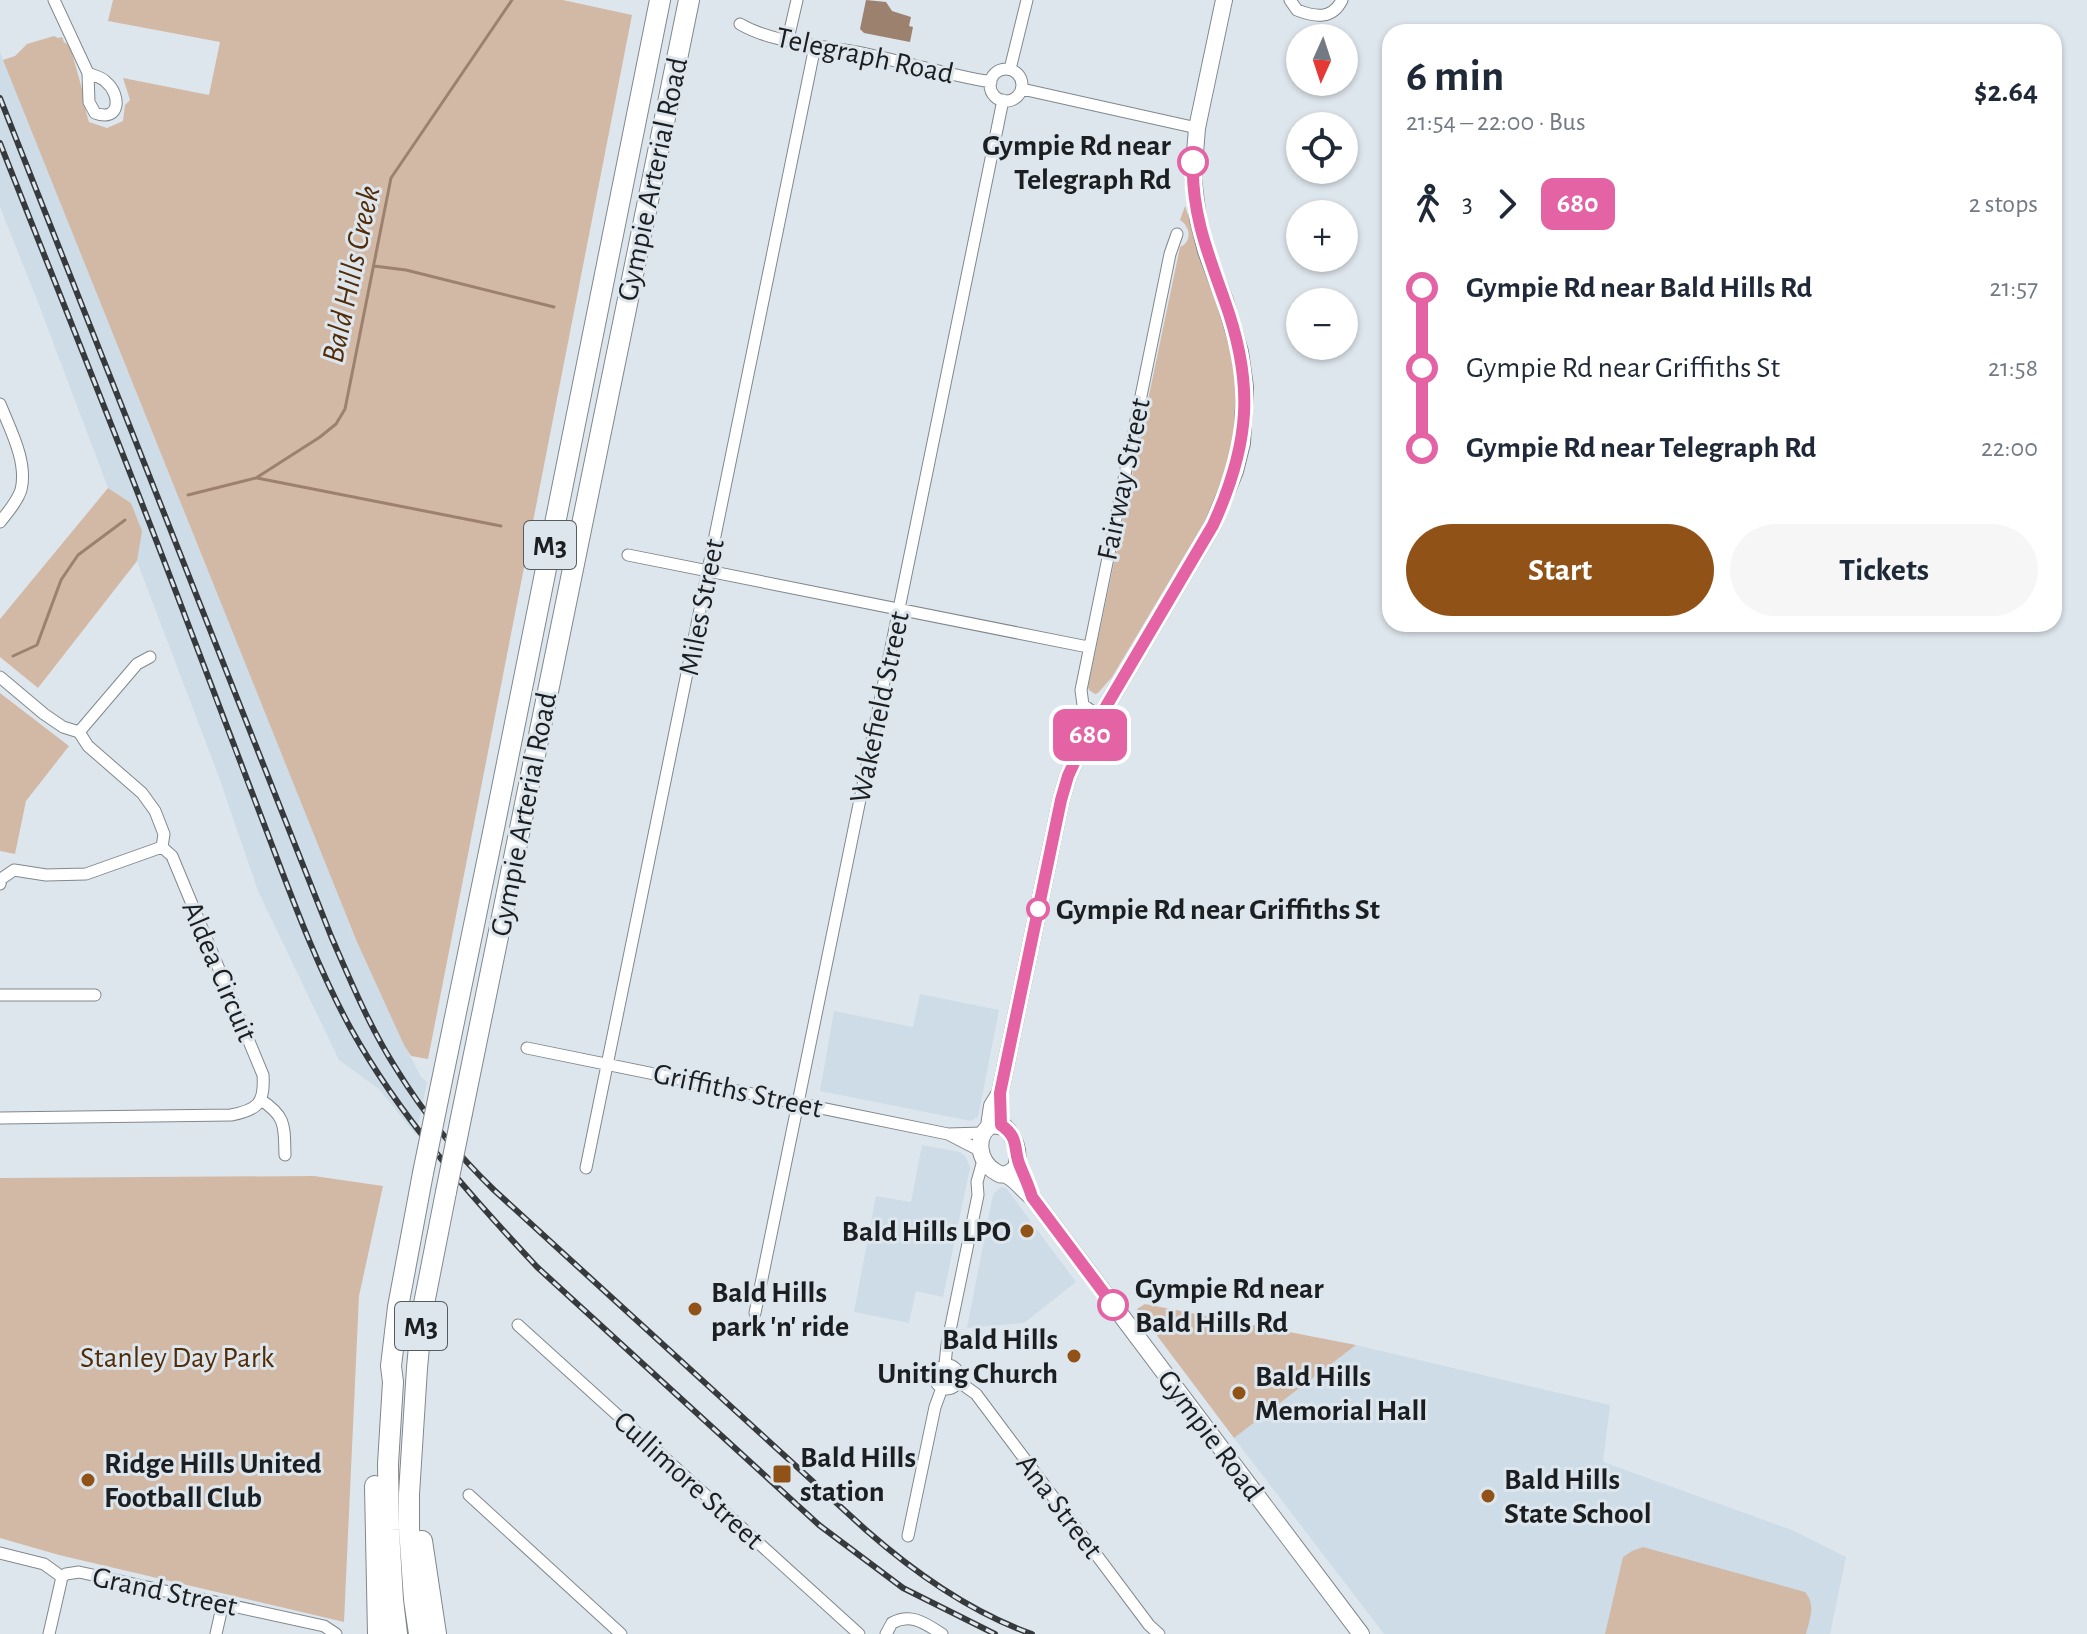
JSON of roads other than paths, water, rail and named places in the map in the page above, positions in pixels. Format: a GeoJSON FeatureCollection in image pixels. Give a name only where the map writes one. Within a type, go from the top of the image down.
{"type":"FeatureCollection","features":[{"type":"Feature","properties":{"kind":"highway","name":"Gympie Arterial Road"},"geometry":{"type":"LineString","coordinates":[[397,1634],[389,1530],[388,1464],[393,1382],[391,1366],[398,1307],[660,0]]}},
{"type":"Feature","properties":{"kind":"highway","name":"Gympie Arterial Road"},"geometry":{"type":"LineString","coordinates":[[419,1634],[414,1599],[409,1494],[422,1314],[689,0]]}},
{"type":"Feature","properties":{"kind":"highway"},"geometry":{"type":"LineString","coordinates":[[378,1634],[376,1472],[384,1380],[391,1366]]}},
{"type":"Feature","properties":{"kind":"highway"},"geometry":{"type":"LineString","coordinates":[[412,1463],[418,1471],[418,1499],[436,1634]]}},
{"type":"Feature","properties":{"kind":"main road"},"geometry":{"type":"LineString","coordinates":[[991,1128],[1008,1130],[1016,1143],[1007,1170],[991,1168],[982,1154],[980,1142],[991,1128],[992,1106],[1000,1093],[1064,787],[1072,766],[1213,525],[1225,500],[1242,443],[1244,370],[1236,333],[1206,251],[1193,178],[1197,128],[1224,0]]}},
{"type":"Feature","properties":{"kind":"main road","name":"Gympie Road"},"geometry":{"type":"LineString","coordinates":[[1007,1170],[1032,1197],[1361,1634]]}},
{"type":"Feature","properties":{"kind":"street"},"geometry":{"type":"LineString","coordinates":[[54,0],[88,73]]}},
{"type":"Feature","properties":{"kind":"street"},"geometry":{"type":"LineString","coordinates":[[788,39],[797,0]]}},
{"type":"Feature","properties":{"kind":"street"},"geometry":{"type":"LineString","coordinates":[[1010,69],[1027,0]]}},
{"type":"Feature","properties":{"kind":"street"},"geometry":{"type":"LineString","coordinates":[[1290,0],[1297,10],[1323,17],[1340,6],[1342,0]]}},
{"type":"Feature","properties":{"kind":"street","name":"Telegraph Road"},"geometry":{"type":"LineString","coordinates":[[740,24],[757,33],[991,82]]}},
{"type":"Feature","properties":{"kind":"street","name":"Miles Street"},"geometry":{"type":"LineString","coordinates":[[586,1168],[815,46]]}},
{"type":"Feature","properties":{"kind":"street"},"geometry":{"type":"LineString","coordinates":[[1010,69],[1021,79],[1022,89],[1012,99],[1003,100],[992,91],[991,82],[1000,70],[1010,69]]}},
{"type":"Feature","properties":{"kind":"street"},"geometry":{"type":"LineString","coordinates":[[1022,89],[1197,128]]}},
{"type":"Feature","properties":{"kind":"street","name":"Wakefield Street"},"geometry":{"type":"LineString","coordinates":[[755,1313],[1003,100]]}},
{"type":"Feature","properties":{"kind":"street","name":"Fairway Street"},"geometry":{"type":"LineString","coordinates":[[1101,717],[1085,707],[1081,690],[1170,254],[1177,234]]}},
{"type":"Feature","properties":{"kind":"street"},"geometry":{"type":"LineString","coordinates":[[0,404],[18,450],[23,475],[20,492],[0,522]]}},
{"type":"Feature","properties":{"kind":"street"},"geometry":{"type":"LineString","coordinates":[[628,555],[1088,647]]}},
{"type":"Feature","properties":{"kind":"street"},"geometry":{"type":"LineString","coordinates":[[79,732],[137,664],[150,657]]}},
{"type":"Feature","properties":{"kind":"street","name":"Aldea Circuit"},"geometry":{"type":"LineString","coordinates":[[0,677],[44,714],[63,727],[79,732],[88,746],[142,793],[155,811],[164,834],[162,847],[172,856],[263,1075],[261,1100]]}},
{"type":"Feature","properties":{"kind":"street"},"geometry":{"type":"LineString","coordinates":[[0,884],[1,879],[14,870],[46,875],[86,874],[162,847]]}},
{"type":"Feature","properties":{"kind":"street"},"geometry":{"type":"LineString","coordinates":[[0,995],[95,995]]}},
{"type":"Feature","properties":{"kind":"street","name":"Griffiths Street"},"geometry":{"type":"LineString","coordinates":[[527,1048],[948,1134],[982,1154]]}},
{"type":"Feature","properties":{"kind":"street"},"geometry":{"type":"LineString","coordinates":[[0,1118],[231,1115],[247,1112],[261,1100],[284,1121],[285,1155]]}},
{"type":"Feature","properties":{"kind":"street","name":"Griffiths Street"},"geometry":{"type":"LineString","coordinates":[[948,1134],[991,1128]]}},
{"type":"Feature","properties":{"kind":"street"},"geometry":{"type":"LineString","coordinates":[[945,1364],[978,1195],[982,1154]]}},
{"type":"Feature","properties":{"kind":"street"},"geometry":{"type":"LineString","coordinates":[[978,1195],[985,1185],[1007,1170]]}},
{"type":"Feature","properties":{"kind":"street","name":"Cullimore Street"},"geometry":{"type":"LineString","coordinates":[[518,1325],[859,1634]]}},
{"type":"Feature","properties":{"kind":"street"},"geometry":{"type":"LineString","coordinates":[[945,1364],[958,1371],[959,1382],[953,1387],[942,1388],[936,1383],[938,1368],[945,1364]]}},
{"type":"Feature","properties":{"kind":"street","name":"Ana Street"},"geometry":{"type":"LineString","coordinates":[[959,1382],[976,1394],[1149,1625],[1159,1634]]}},
{"type":"Feature","properties":{"kind":"street"},"geometry":{"type":"LineString","coordinates":[[908,1536],[935,1407],[942,1388]]}},
{"type":"Feature","properties":{"kind":"street"},"geometry":{"type":"LineString","coordinates":[[469,1495],[621,1634]]}},
{"type":"Feature","properties":{"kind":"street","name":"Grand Street"},"geometry":{"type":"LineString","coordinates":[[0,1553],[44,1564],[62,1577],[79,1572],[324,1626],[335,1633]]}},
{"type":"Feature","properties":{"kind":"street"},"geometry":{"type":"LineString","coordinates":[[49,1634],[62,1577]]}},
{"type":"Feature","properties":{"kind":"street"},"geometry":{"type":"LineString","coordinates":[[216,1634],[223,1603]]}},
{"type":"Feature","properties":{"kind":"street"},"geometry":{"type":"LineString","coordinates":[[886,1634],[896,1620],[907,1617],[942,1634]]}},
{"type":"Feature","properties":{"kind":"waterway","name":"Bald Hills Creek"},"geometry":{"type":"LineString","coordinates":[[188,495],[256,478],[336,424],[345,409],[391,178],[512,0]]}},
{"type":"Feature","properties":{"kind":"waterway"},"geometry":{"type":"LineString","coordinates":[[374,266],[406,270],[554,307]]}},
{"type":"Feature","properties":{"kind":"waterway"},"geometry":{"type":"LineString","coordinates":[[257,478],[501,526]]}},
{"type":"Feature","properties":{"kind":"waterway","name":"Bald Hills Creek"},"geometry":{"type":"LineString","coordinates":[[13,656],[37,645],[61,580],[78,555],[125,520]]}},
{"type":"Feature","properties":{"kind":"railway"},"geometry":{"type":"LineString","coordinates":[[0,98],[331,936],[370,1021],[407,1086],[442,1133],[494,1190],[866,1530],[944,1590],[987,1615],[1032,1634]]}},
{"type":"Feature","properties":{"kind":"railway"},"geometry":{"type":"LineString","coordinates":[[0,143],[306,932],[351,1029],[391,1093],[461,1183],[537,1267],[819,1525],[903,1588],[995,1634]]}},
{"type":"Feature","properties":{"kind":"place","name":"Gympie Rd near Telegraph Rd"},"geometry":{"type":"Point","coordinates":[1193,162]}},
{"type":"Feature","properties":{"kind":"place","name":"Gympie Rd near Griffiths St"},"geometry":{"type":"Point","coordinates":[1038,909]}},
{"type":"Feature","properties":{"kind":"place","name":"Bald Hills LPO"},"geometry":{"type":"Point","coordinates":[1027,1231]}},
{"type":"Feature","properties":{"kind":"place","name":"Gympie Rd near Bald Hills Rd"},"geometry":{"type":"Point","coordinates":[1113,1305]}},
{"type":"Feature","properties":{"kind":"place","name":"Bald Hills park 'n' ride"},"geometry":{"type":"Point","coordinates":[695,1309]}},
{"type":"Feature","properties":{"kind":"place","name":"Bald Hills Uniting Church"},"geometry":{"type":"Point","coordinates":[1074,1356]}},
{"type":"Feature","properties":{"kind":"place","name":"Bald Hills Memorial Hall"},"geometry":{"type":"Point","coordinates":[1239,1393]}},
{"type":"Feature","properties":{"kind":"place","name":"Bald Hills station"},"geometry":{"type":"Point","coordinates":[782,1474]}},
{"type":"Feature","properties":{"kind":"place","name":"Ridge Hills United Football Club"},"geometry":{"type":"Point","coordinates":[88,1480]}},
{"type":"Feature","properties":{"kind":"place","name":"Bald Hills State School"},"geometry":{"type":"Point","coordinates":[1488,1496]}},
{"type":"Feature","properties":{"kind":"park label","name":"Stanley Day Park"},"geometry":{"type":"Point","coordinates":[177,1357]}}]}
